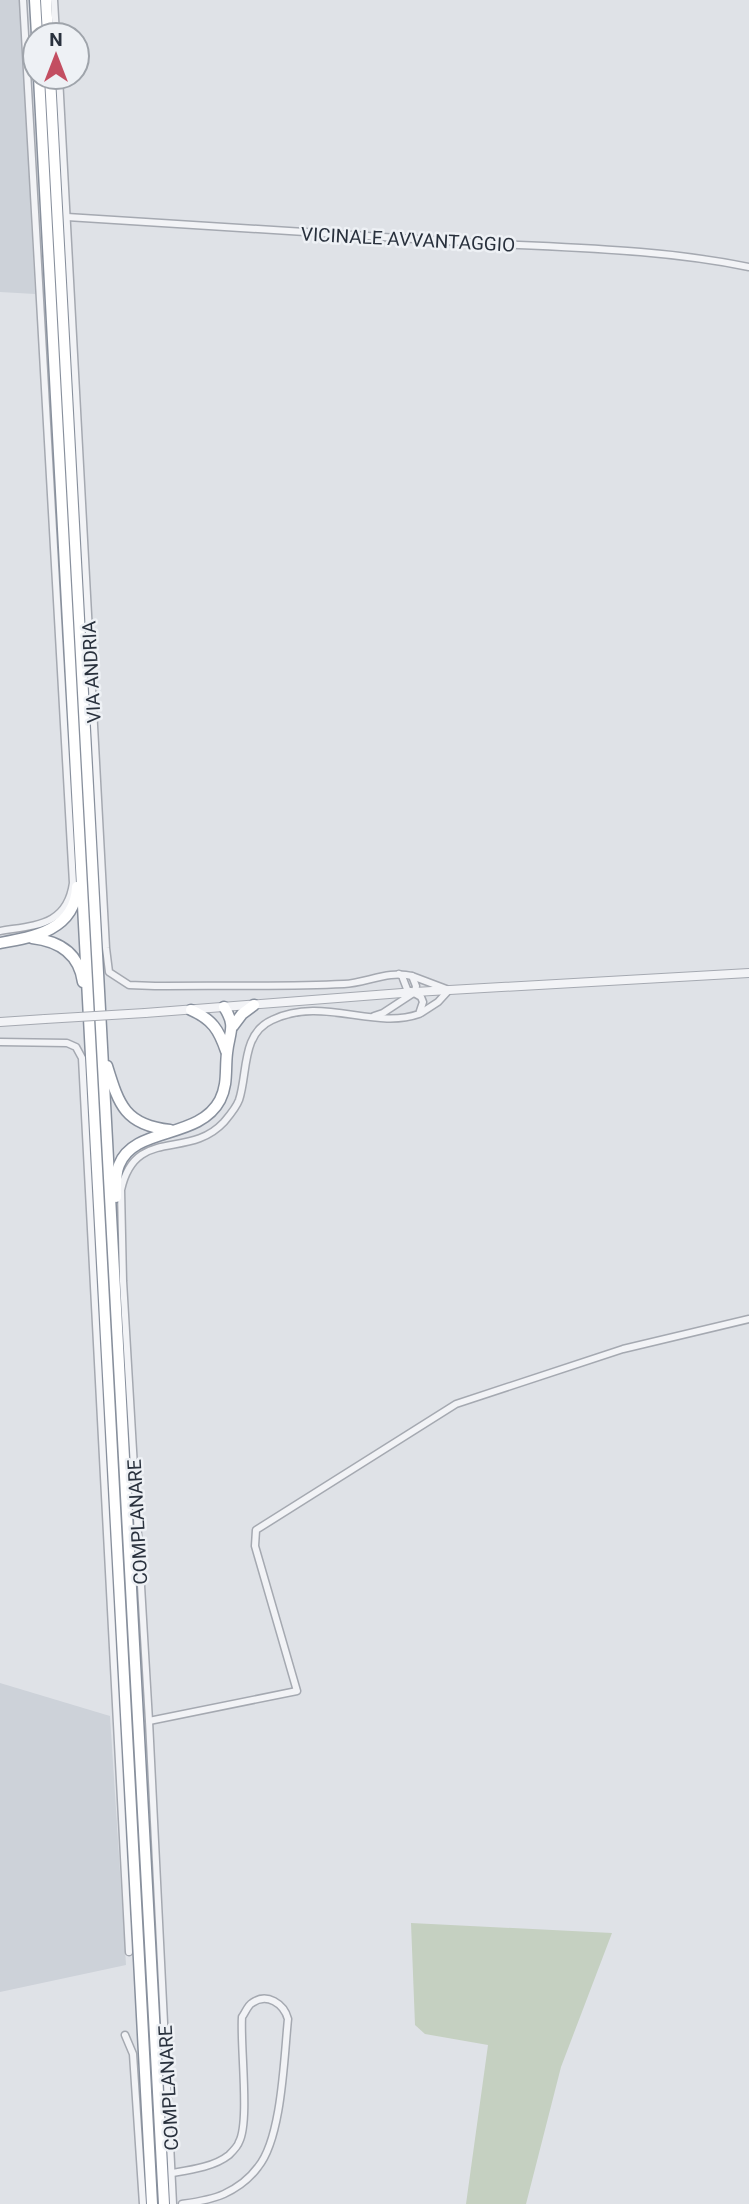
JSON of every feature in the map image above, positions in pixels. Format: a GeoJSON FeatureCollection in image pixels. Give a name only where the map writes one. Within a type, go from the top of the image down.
{"type":"FeatureCollection","features":[{"type":"Feature","properties":{"kind":"highway"},"geometry":{"type":"LineString","coordinates":[[35,0],[36,21]]}},
{"type":"Feature","properties":{"kind":"highway"},"geometry":{"type":"LineString","coordinates":[[46,0],[47,21]]}},
{"type":"Feature","properties":{"kind":"highway"},"geometry":{"type":"LineString","coordinates":[[40,91],[152,2204]]}},
{"type":"Feature","properties":{"kind":"highway"},"geometry":{"type":"LineString","coordinates":[[51,91],[164,2204]]}},
{"type":"Feature","properties":{"kind":"highway"},"geometry":{"type":"LineString","coordinates":[[0,943],[29,938],[54,928],[74,907],[80,841]]}},
{"type":"Feature","properties":{"kind":"highway"},"geometry":{"type":"LineString","coordinates":[[29,938],[51,940],[62,946],[77,963],[82,975],[89,1021]]}},
{"type":"Feature","properties":{"kind":"highway"},"geometry":{"type":"LineString","coordinates":[[113,1252],[117,1240],[119,1165],[131,1149],[198,1123],[219,1101],[227,1079],[227,1054],[233,1027],[242,1014],[254,1005]]}},
{"type":"Feature","properties":{"kind":"highway"},"geometry":{"type":"LineString","coordinates":[[224,1007],[233,1027]]}},
{"type":"Feature","properties":{"kind":"highway"},"geometry":{"type":"LineString","coordinates":[[224,1007],[219,1019],[219,1031],[227,1054]]}},
{"type":"Feature","properties":{"kind":"highway"},"geometry":{"type":"LineString","coordinates":[[191,1010],[203,1015],[219,1031]]}},
{"type":"Feature","properties":{"kind":"highway"},"geometry":{"type":"LineString","coordinates":[[102,1048],[118,1101],[131,1118],[149,1128],[176,1131]]}},
{"type":"Feature","properties":{"kind":"street","name":"VIA ANDRIA"},"geometry":{"type":"LineString","coordinates":[[0,931],[53,919],[64,910],[71,896],[73,883],[23,0]]}},
{"type":"Feature","properties":{"kind":"street"},"geometry":{"type":"LineString","coordinates":[[54,0],[55,21]]}},
{"type":"Feature","properties":{"kind":"street","name":"VIA ANDRIA"},"geometry":{"type":"LineString","coordinates":[[60,91],[109,972],[129,985],[155,986],[346,984],[399,974]]}},
{"type":"Feature","properties":{"kind":"street","name":"VICINALE AVVANTAGGIO"},"geometry":{"type":"LineString","coordinates":[[66,217],[221,229],[619,250],[720,261],[749,267]]}},
{"type":"Feature","properties":{"kind":"street"},"geometry":{"type":"LineString","coordinates":[[0,1022],[415,992],[749,973]]}},
{"type":"Feature","properties":{"kind":"street"},"geometry":{"type":"LineString","coordinates":[[399,974],[449,990]]}},
{"type":"Feature","properties":{"kind":"street"},"geometry":{"type":"LineString","coordinates":[[399,974],[407,989],[421,997],[423,1002],[419,1014]]}},
{"type":"Feature","properties":{"kind":"street"},"geometry":{"type":"LineString","coordinates":[[412,976],[415,992]]}},
{"type":"Feature","properties":{"kind":"street"},"geometry":{"type":"LineString","coordinates":[[419,1014],[438,1002],[449,990]]}},
{"type":"Feature","properties":{"kind":"street","name":"COMPLANARE"},"geometry":{"type":"LineString","coordinates":[[372,1016],[391,1009],[415,992]]}},
{"type":"Feature","properties":{"kind":"street"},"geometry":{"type":"LineString","coordinates":[[384,995],[391,1009]]}},
{"type":"Feature","properties":{"kind":"street","name":"COMPLANARE"},"geometry":{"type":"LineString","coordinates":[[173,2204],[149,1721],[122,1282],[121,1190],[124,1176],[137,1158],[149,1149],[204,1137],[222,1124],[239,1102],[252,1041],[259,1029],[271,1020],[312,1012],[335,1012],[397,1020],[419,1014]]}},
{"type":"Feature","properties":{"kind":"street","name":"COMPLANARE"},"geometry":{"type":"LineString","coordinates":[[0,1042],[66,1043],[76,1047],[82,1058],[129,1952]]}},
{"type":"Feature","properties":{"kind":"street"},"geometry":{"type":"LineString","coordinates":[[149,1721],[297,1691],[256,1546],[256,1530],[456,1404],[623,1349],[749,1320]]}},
{"type":"Feature","properties":{"kind":"street"},"geometry":{"type":"LineString","coordinates":[[172,2173],[211,2164],[229,2155],[240,2142],[244,2123],[242,2017],[251,2003],[263,1999],[275,2001],[286,2010],[288,2018],[276,2119],[269,2147],[259,2166],[241,2184],[223,2195],[182,2204]]}},
{"type":"Feature","properties":{"kind":"street","name":"COMPLANARE"},"geometry":{"type":"LineString","coordinates":[[125,2035],[133,2054],[143,2204]]}},
{"type":"Feature","properties":{"kind":"shaded area"},"geometry":{"type":"Polygon","coordinates":[[[0,0],[20,0],[21,91],[25,91],[35,294],[0,292],[0,0]]]}},
{"type":"Feature","properties":{"kind":"shaded area"},"geometry":{"type":"Polygon","coordinates":[[[0,1683],[110,1716],[126,1965],[0,1992],[0,1683]]]}},
{"type":"Feature","properties":{"kind":"green space"},"geometry":{"type":"Polygon","coordinates":[[[411,1923],[612,1933],[561,2067],[526,2204],[466,2204],[488,2045],[425,2034],[415,2025],[411,1923]]]}}]}
